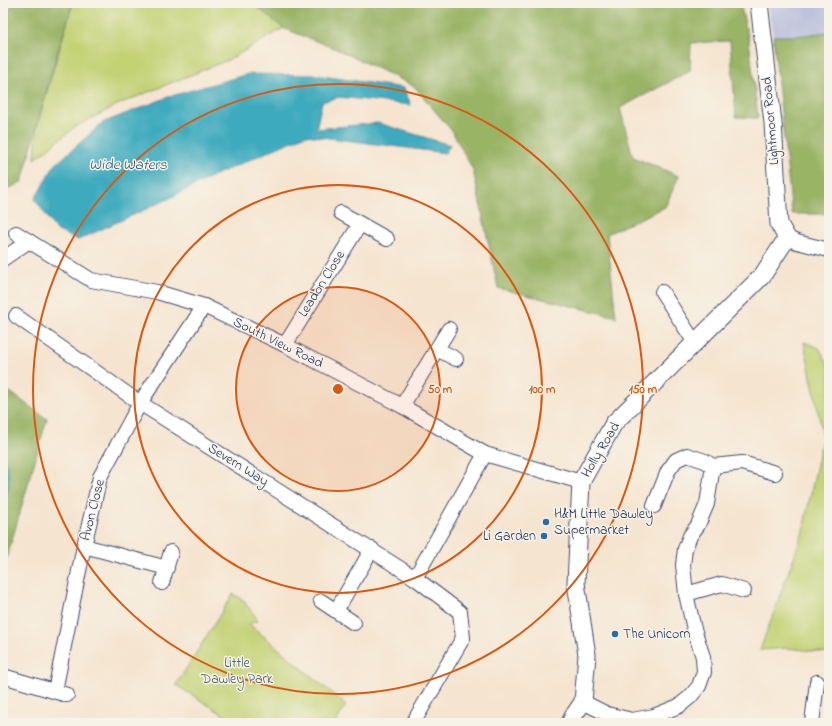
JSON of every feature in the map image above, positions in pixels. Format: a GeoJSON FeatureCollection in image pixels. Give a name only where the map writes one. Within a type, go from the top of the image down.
{"type":"FeatureCollection","features":[{"type":"Feature","properties":{"kind":"street","name":"Lightmoor Road"},"geometry":{"type":"LineString","coordinates":[[759,3],[773,123],[780,224],[787,238]]}},
{"type":"Feature","properties":{"kind":"street"},"geometry":{"type":"LineString","coordinates":[[341,213],[387,239]]}},
{"type":"Feature","properties":{"kind":"street","name":"Leadon Close"},"geometry":{"type":"LineString","coordinates":[[285,345],[360,224]]}},
{"type":"Feature","properties":{"kind":"street","name":"South View Road"},"geometry":{"type":"LineString","coordinates":[[16,233],[91,280],[157,292],[204,306],[285,345],[402,406],[485,454],[581,482]]}},
{"type":"Feature","properties":{"kind":"street"},"geometry":{"type":"LineString","coordinates":[[787,238],[829,250]]}},
{"type":"Feature","properties":{"kind":"street","name":"Holly Road"},"geometry":{"type":"LineString","coordinates":[[570,723],[583,702],[587,655],[576,583],[581,482],[614,423],[762,276],[787,238]]}},
{"type":"Feature","properties":{"kind":"street"},"geometry":{"type":"LineString","coordinates":[[3,259],[29,241]]}},
{"type":"Feature","properties":{"kind":"street"},"geometry":{"type":"LineString","coordinates":[[662,292],[694,343]]}},
{"type":"Feature","properties":{"kind":"street","name":"Avon Close"},"geometry":{"type":"LineString","coordinates":[[3,676],[61,693],[84,546],[100,477],[140,403],[204,306]]}},
{"type":"Feature","properties":{"kind":"street","name":"Severn Way"},"geometry":{"type":"LineString","coordinates":[[16,316],[140,403],[372,549],[415,578],[460,612],[463,638],[413,723]]}},
{"type":"Feature","properties":{"kind":"street"},"geometry":{"type":"LineString","coordinates":[[402,406],[449,330]]}},
{"type":"Feature","properties":{"kind":"street"},"geometry":{"type":"LineString","coordinates":[[437,349],[456,359]]}},
{"type":"Feature","properties":{"kind":"street"},"geometry":{"type":"LineString","coordinates":[[415,578],[485,454]]}},
{"type":"Feature","properties":{"kind":"street"},"geometry":{"type":"LineString","coordinates":[[654,506],[668,471],[676,460],[687,455],[705,461],[713,466],[742,463],[774,473]]}},
{"type":"Feature","properties":{"kind":"street"},"geometry":{"type":"LineString","coordinates":[[583,702],[607,714],[632,720],[654,716],[679,706],[690,697],[699,686],[704,672],[703,657],[694,629],[686,594],[683,565],[685,549],[690,536],[698,525],[707,504],[713,466]]}},
{"type":"Feature","properties":{"kind":"street"},"geometry":{"type":"LineString","coordinates":[[84,546],[167,568]]}},
{"type":"Feature","properties":{"kind":"street"},"geometry":{"type":"LineString","coordinates":[[336,611],[372,549]]}},
{"type":"Feature","properties":{"kind":"street"},"geometry":{"type":"LineString","coordinates":[[162,583],[171,552]]}},
{"type":"Feature","properties":{"kind":"street"},"geometry":{"type":"LineString","coordinates":[[686,594],[722,584],[744,591]]}},
{"type":"Feature","properties":{"kind":"street"},"geometry":{"type":"LineString","coordinates":[[321,601],[354,623]]}},
{"type":"Feature","properties":{"kind":"street"},"geometry":{"type":"LineString","coordinates":[[812,723],[817,682]]}},
{"type":"Feature","properties":{"kind":"shaded area"},"geometry":{"type":"Polygon","coordinates":[[[767,3],[824,3],[829,6],[829,32],[797,36],[773,36],[767,3]]]}},
{"type":"Feature","properties":{"kind":"green space"},"geometry":{"type":"Polygon","coordinates":[[[12,3],[73,3],[49,81],[22,182],[3,191],[3,32],[12,3]]]}},
{"type":"Feature","properties":{"kind":"green space"},"geometry":{"type":"Polygon","coordinates":[[[73,3],[252,3],[284,28],[230,59],[119,104],[75,127],[35,159],[37,126],[73,3]]]}},
{"type":"Feature","properties":{"kind":"green space"},"geometry":{"type":"Polygon","coordinates":[[[252,3],[740,3],[749,40],[758,118],[736,117],[730,41],[691,43],[690,71],[620,108],[633,157],[679,176],[665,207],[607,234],[616,317],[498,288],[473,170],[452,131],[414,86],[334,48],[285,29],[252,3]]]}},
{"type":"Feature","properties":{"kind":"green space"},"geometry":{"type":"Polygon","coordinates":[[[829,32],[829,214],[792,214],[773,36],[797,36],[829,32]]]}},
{"type":"Feature","properties":{"kind":"green space"},"geometry":{"type":"Polygon","coordinates":[[[804,342],[819,348],[829,366],[829,653],[787,648],[760,650],[802,535],[823,436],[804,342]]]}},
{"type":"Feature","properties":{"kind":"green space"},"geometry":{"type":"Polygon","coordinates":[[[3,387],[47,419],[3,571],[3,387]]]}},
{"type":"Feature","properties":{"kind":"green space","name":"Little Dawley Park"},"geometry":{"type":"Polygon","coordinates":[[[233,594],[243,600],[258,620],[249,624],[346,705],[336,723],[237,723],[176,685],[233,594]]]}},
{"type":"Feature","properties":{"kind":"water","name":"Wide Waters"},"geometry":{"type":"Polygon","coordinates":[[[248,74],[315,75],[404,88],[411,105],[339,97],[322,102],[316,129],[378,123],[450,145],[445,153],[306,135],[215,175],[166,200],[78,240],[56,230],[35,199],[54,166],[102,123],[168,97],[248,74]]]}},
{"type":"Feature","properties":{"kind":"water"},"geometry":{"type":"Polygon","coordinates":[[[3,459],[7,463],[9,486],[5,503],[3,505],[3,459]]]}},
{"type":"Feature","properties":{"kind":"place","name":"H&M Little Dawley Supermarket"},"geometry":{"type":"Point","coordinates":[546,522]}},
{"type":"Feature","properties":{"kind":"place","name":"Li Garden"},"geometry":{"type":"Point","coordinates":[544,536]}},
{"type":"Feature","properties":{"kind":"place","name":"The Unicorn"},"geometry":{"type":"Point","coordinates":[615,634]}}]}
